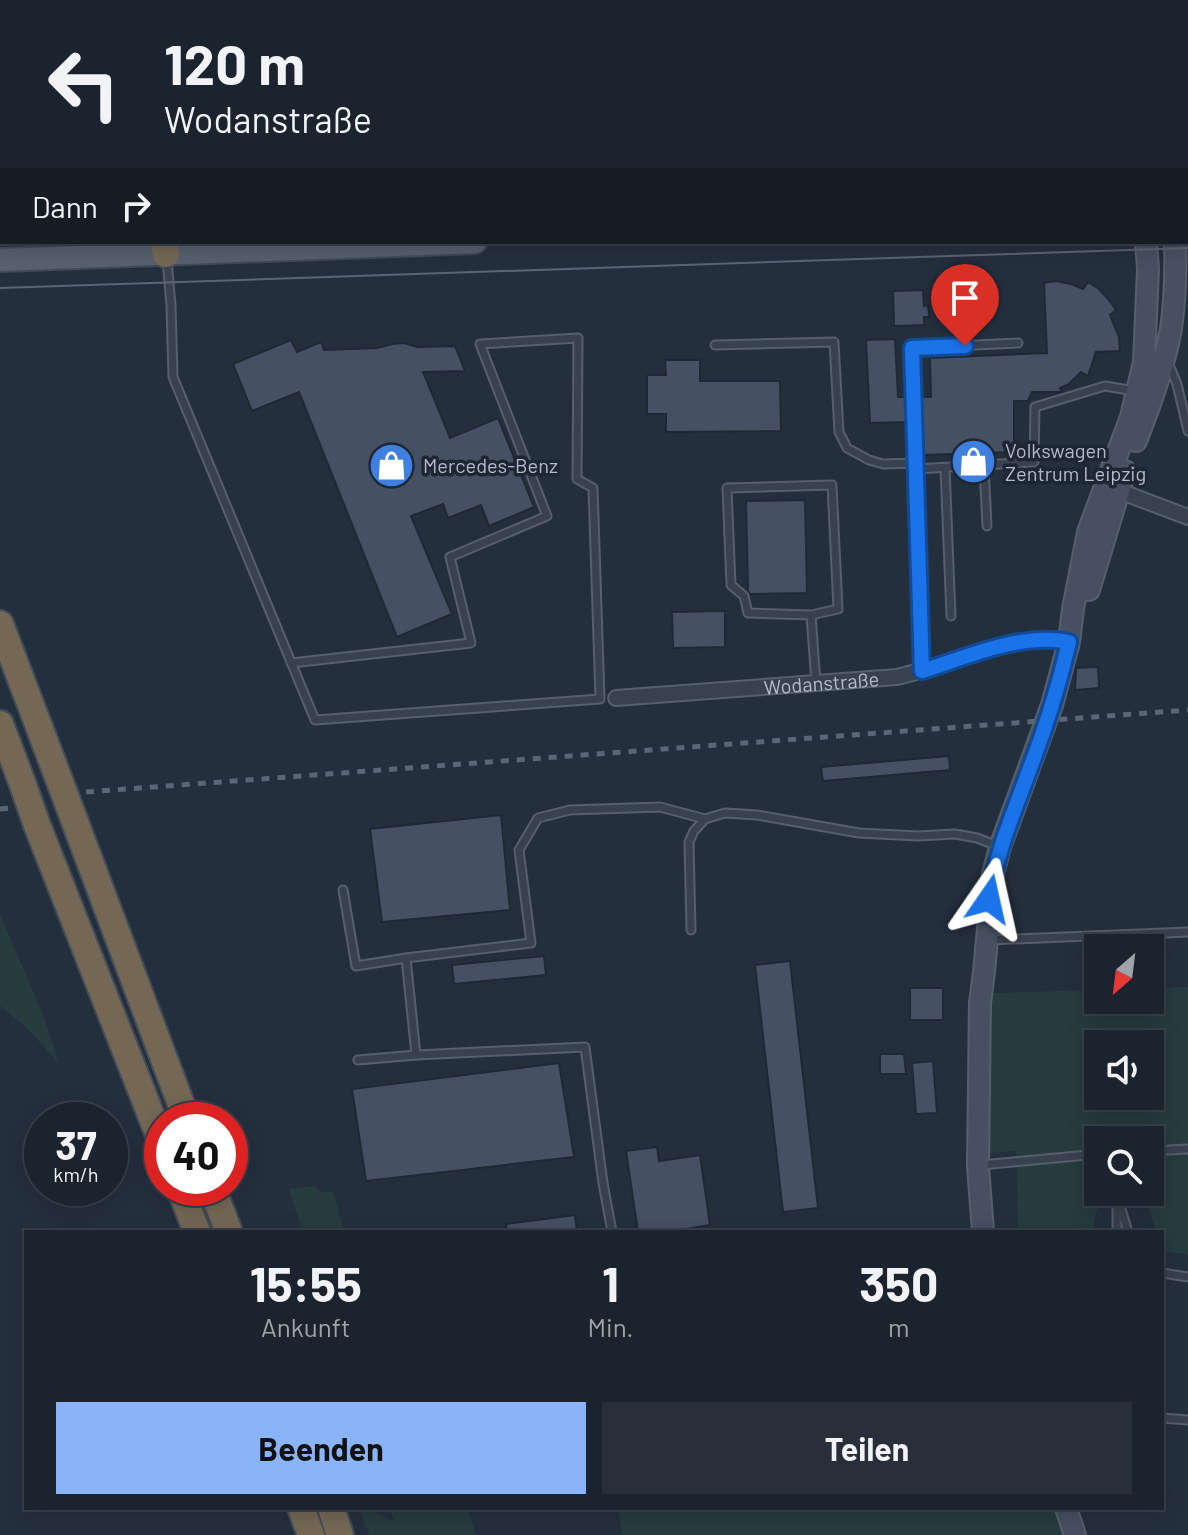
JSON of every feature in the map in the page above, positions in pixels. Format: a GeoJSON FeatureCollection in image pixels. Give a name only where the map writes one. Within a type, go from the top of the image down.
{"type":"FeatureCollection","features":[{"type":"Feature","properties":{"kind":"highway"},"geometry":{"type":"LineString","coordinates":[[0,624],[180,1102]]}},
{"type":"Feature","properties":{"kind":"highway"},"geometry":{"type":"LineString","coordinates":[[0,724],[146,1102]]}},
{"type":"Feature","properties":{"kind":"highway"},"geometry":{"type":"LineString","coordinates":[[187,1206],[196,1230]]}},
{"type":"Feature","properties":{"kind":"highway"},"geometry":{"type":"LineString","coordinates":[[219,1206],[228,1230]]}},
{"type":"Feature","properties":{"kind":"highway"},"geometry":{"type":"LineString","coordinates":[[302,1510],[311,1535]]}},
{"type":"Feature","properties":{"kind":"highway"},"geometry":{"type":"LineString","coordinates":[[332,1510],[340,1535]]}},
{"type":"Feature","properties":{"kind":"main road"},"geometry":{"type":"LineString","coordinates":[[0,260],[112,255],[166,246],[320,244]]}},
{"type":"Feature","properties":{"kind":"street"},"geometry":{"type":"LineString","coordinates":[[983,1230],[978,1166],[980,1003],[993,874],[1000,847],[1048,720],[1069,642],[1083,610],[1131,417],[1144,362],[1146,244]]}},
{"type":"Feature","properties":{"kind":"street"},"geometry":{"type":"LineString","coordinates":[[1112,489],[1146,415],[1165,356],[1171,327],[1175,244]]}},
{"type":"Feature","properties":{"kind":"street"},"geometry":{"type":"LineString","coordinates":[[1112,489],[1188,517]]}},
{"type":"Feature","properties":{"kind":"street","name":"Wodanstraße"},"geometry":{"type":"LineString","coordinates":[[616,698],[897,677],[994,648],[1055,639],[1069,642]]}},
{"type":"Feature","properties":{"kind":"street"},"geometry":{"type":"LineString","coordinates":[[1067,1510],[1075,1535]]}},
{"type":"Feature","properties":{"kind":"lane"},"geometry":{"type":"LineString","coordinates":[[166,246],[173,377],[291,663],[315,720],[600,699],[593,488],[577,479],[578,338],[480,344],[547,516],[450,557],[471,643],[291,663]]}},
{"type":"Feature","properties":{"kind":"lane"},"geometry":{"type":"LineString","coordinates":[[715,345],[834,342],[839,432],[847,448],[883,464],[945,468],[1034,462],[1035,407],[1105,386],[1137,391]]}},
{"type":"Feature","properties":{"kind":"lane"},"geometry":{"type":"LineString","coordinates":[[922,671],[912,348],[1018,343]]}},
{"type":"Feature","properties":{"kind":"lane"},"geometry":{"type":"LineString","coordinates":[[1165,356],[1177,384],[1188,431]]}},
{"type":"Feature","properties":{"kind":"lane"},"geometry":{"type":"LineString","coordinates":[[984,465],[987,526]]}},
{"type":"Feature","properties":{"kind":"lane"},"geometry":{"type":"LineString","coordinates":[[945,468],[951,616]]}},
{"type":"Feature","properties":{"kind":"lane"},"geometry":{"type":"LineString","coordinates":[[832,485],[838,609],[811,615],[748,613],[744,596],[731,585],[727,488],[832,485]]}},
{"type":"Feature","properties":{"kind":"lane"},"geometry":{"type":"LineString","coordinates":[[811,615],[816,683]]}},
{"type":"Feature","properties":{"kind":"lane"},"geometry":{"type":"LineString","coordinates":[[343,890],[356,966],[531,943],[519,850],[538,818],[570,810],[660,807],[705,819]]}},
{"type":"Feature","properties":{"kind":"lane"},"geometry":{"type":"LineString","coordinates":[[691,930],[689,842],[705,819],[725,813],[757,815],[859,833],[955,834],[1000,847]]}},
{"type":"Feature","properties":{"kind":"lane"},"geometry":{"type":"LineString","coordinates":[[986,940],[1188,932]]}},
{"type":"Feature","properties":{"kind":"lane"},"geometry":{"type":"LineString","coordinates":[[406,958],[416,1055]]}},
{"type":"Feature","properties":{"kind":"lane"},"geometry":{"type":"LineString","coordinates":[[358,1060],[585,1047],[612,1230]]}},
{"type":"Feature","properties":{"kind":"lane"},"geometry":{"type":"LineString","coordinates":[[1164,1150],[1188,1149]]}},
{"type":"Feature","properties":{"kind":"lane"},"geometry":{"type":"LineString","coordinates":[[978,1166],[1084,1157]]}},
{"type":"Feature","properties":{"kind":"lane"},"geometry":{"type":"LineString","coordinates":[[1116,1206],[1117,1230]]}},
{"type":"Feature","properties":{"kind":"lane"},"geometry":{"type":"LineString","coordinates":[[1119,1206],[1127,1230]]}},
{"type":"Feature","properties":{"kind":"lane"},"geometry":{"type":"LineString","coordinates":[[1164,1273],[1188,1277]]}},
{"type":"Feature","properties":{"kind":"lane"},"geometry":{"type":"LineString","coordinates":[[1164,1418],[1188,1420]]}},
{"type":"Feature","properties":{"kind":"green space"},"geometry":{"type":"Polygon","coordinates":[[[0,914],[44,1017],[59,1064],[29,1030],[0,1006],[0,914]]]}},
{"type":"Feature","properties":{"kind":"green space"},"geometry":{"type":"Polygon","coordinates":[[[1188,987],[1188,1254],[1165,1252],[1164,1230],[1156,1230],[1147,1206],[1164,1206],[1164,1126],[1084,1126],[1084,1206],[1098,1206],[1092,1230],[1018,1230],[1016,1151],[989,1153],[989,993],[1084,990],[1084,1014],[1164,1014],[1164,988],[1188,987]]]}},
{"type":"Feature","properties":{"kind":"green space"},"geometry":{"type":"Polygon","coordinates":[[[315,1186],[321,1192],[333,1192],[344,1230],[302,1230],[289,1189],[315,1186]]]}},
{"type":"Feature","properties":{"kind":"green space"},"geometry":{"type":"Polygon","coordinates":[[[361,1510],[370,1510],[394,1522],[391,1510],[469,1510],[476,1535],[369,1535],[361,1510]]]}},
{"type":"Feature","properties":{"kind":"green space"},"geometry":{"type":"Polygon","coordinates":[[[618,1510],[1067,1510],[1075,1535],[622,1535],[618,1510]]]}},
{"type":"Feature","properties":{"kind":"building"},"geometry":{"type":"Polygon","coordinates":[[[1056,281],[1083,289],[1088,282],[1099,289],[1116,310],[1110,315],[1119,337],[1120,351],[1096,352],[1088,376],[1081,372],[1060,388],[1062,392],[1032,392],[1028,401],[1014,401],[1014,452],[922,455],[920,397],[931,397],[930,358],[1047,353],[1044,283],[1056,281]]]}},
{"type":"Feature","properties":{"kind":"building"},"geometry":{"type":"Polygon","coordinates":[[[923,290],[924,306],[928,305],[929,317],[924,317],[924,325],[894,326],[893,291],[923,290]]]}},
{"type":"Feature","properties":{"kind":"building"},"geometry":{"type":"Polygon","coordinates":[[[895,339],[898,397],[907,397],[908,422],[870,423],[866,340],[895,339]]]}},
{"type":"Feature","properties":{"kind":"building"},"geometry":{"type":"Polygon","coordinates":[[[291,340],[297,352],[321,342],[324,350],[377,348],[404,343],[417,347],[455,346],[465,371],[423,372],[450,438],[498,418],[534,507],[489,526],[481,505],[448,518],[443,504],[411,516],[452,614],[397,637],[299,392],[252,411],[233,364],[291,340]]]}},
{"type":"Feature","properties":{"kind":"building"},"geometry":{"type":"Polygon","coordinates":[[[665,360],[700,360],[700,381],[780,381],[781,431],[666,432],[666,414],[647,414],[647,375],[666,375],[665,360]]]}},
{"type":"Feature","properties":{"kind":"building"},"geometry":{"type":"Polygon","coordinates":[[[805,500],[807,593],[750,594],[746,501],[805,500]]]}},
{"type":"Feature","properties":{"kind":"building"},"geometry":{"type":"Polygon","coordinates":[[[725,611],[725,647],[673,648],[672,612],[725,611]]]}},
{"type":"Feature","properties":{"kind":"building"},"geometry":{"type":"Polygon","coordinates":[[[1098,667],[1099,688],[1075,690],[1076,668],[1098,667]]]}},
{"type":"Feature","properties":{"kind":"building"},"geometry":{"type":"Polygon","coordinates":[[[949,756],[950,770],[823,781],[821,767],[949,756]]]}},
{"type":"Feature","properties":{"kind":"building"},"geometry":{"type":"Polygon","coordinates":[[[501,815],[510,910],[382,922],[370,829],[501,815]]]}},
{"type":"Feature","properties":{"kind":"building"},"geometry":{"type":"Polygon","coordinates":[[[544,956],[546,975],[454,984],[452,965],[544,956]]]}},
{"type":"Feature","properties":{"kind":"building"},"geometry":{"type":"Polygon","coordinates":[[[790,961],[818,1208],[783,1212],[755,965],[790,961]]]}},
{"type":"Feature","properties":{"kind":"building"},"geometry":{"type":"Polygon","coordinates":[[[910,988],[943,988],[943,1020],[910,1020],[910,988]]]}},
{"type":"Feature","properties":{"kind":"building"},"geometry":{"type":"Polygon","coordinates":[[[880,1054],[904,1054],[906,1074],[880,1074],[880,1054]]]}},
{"type":"Feature","properties":{"kind":"building"},"geometry":{"type":"Polygon","coordinates":[[[933,1061],[937,1113],[916,1114],[912,1063],[933,1061]]]}},
{"type":"Feature","properties":{"kind":"building"},"geometry":{"type":"Polygon","coordinates":[[[559,1063],[574,1157],[366,1181],[352,1089],[559,1063]]]}},
{"type":"Feature","properties":{"kind":"building"},"geometry":{"type":"Polygon","coordinates":[[[657,1147],[659,1161],[700,1155],[710,1225],[680,1230],[638,1230],[626,1151],[657,1147]]]}},
{"type":"Feature","properties":{"kind":"building"},"geometry":{"type":"Polygon","coordinates":[[[575,1215],[577,1230],[507,1230],[506,1224],[575,1215]]]}},
{"type":"Feature","properties":{"kind":"tram line"},"geometry":{"type":"LineString","coordinates":[[0,288],[1188,248]]}},
{"type":"Feature","properties":{"kind":"railway"},"geometry":{"type":"LineString","coordinates":[[86,792],[1188,710]]}},
{"type":"Feature","properties":{"kind":"railway"},"geometry":{"type":"LineString","coordinates":[[0,809],[10,808]]}},
{"type":"Feature","properties":{"kind":"place","name":"Volkswagen Zentrum Leipzig"},"geometry":{"type":"Point","coordinates":[974,462]}},
{"type":"Feature","properties":{"kind":"place","name":"Mercedes-Benz"},"geometry":{"type":"Point","coordinates":[392,465]}},
{"type":"Feature","properties":{"kind":"route"},"geometry":{"type":"LineString","coordinates":[[965,346],[912,348],[922,671],[994,648],[1046,639],[1069,642],[1048,720],[1000,847],[989,899]]}}]}
